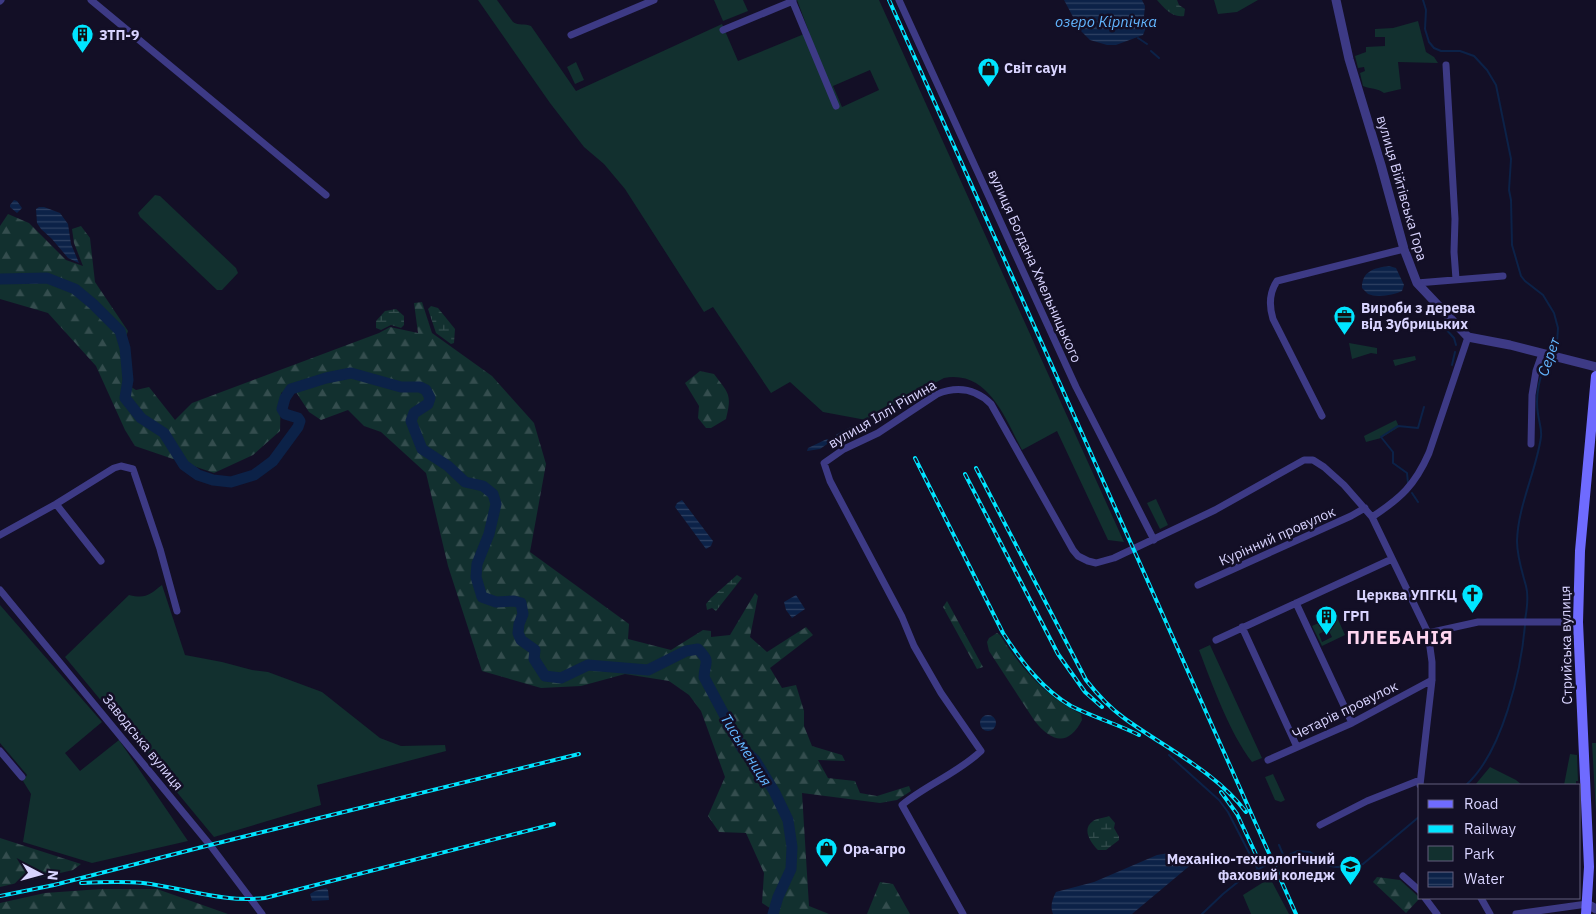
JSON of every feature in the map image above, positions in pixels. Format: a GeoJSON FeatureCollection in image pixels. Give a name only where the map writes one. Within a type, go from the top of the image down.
{"type":"FeatureCollection","features":[{"type":"Feature","properties":{"kind":"main road","name":"Стрийська вулиця"},"geometry":{"type":"LineString","coordinates":[[1590,909],[1578,622],[1580,551],[1596,376]]}},
{"type":"Feature","properties":{"kind":"street"},"geometry":{"type":"LineString","coordinates":[[91,0],[326,195]]}},
{"type":"Feature","properties":{"kind":"street"},"geometry":{"type":"LineString","coordinates":[[571,35],[654,0]]}},
{"type":"Feature","properties":{"kind":"street","name":"вулиця Богдана Хмельницького"},"geometry":{"type":"LineString","coordinates":[[899,0],[1076,387],[1154,540]]}},
{"type":"Feature","properties":{"kind":"street","name":"вулиця Війтівська Гора"},"geometry":{"type":"LineString","coordinates":[[1336,0],[1348,59],[1382,165],[1404,249],[1417,283],[1468,337]]}},
{"type":"Feature","properties":{"kind":"street"},"geometry":{"type":"LineString","coordinates":[[723,30],[792,1],[836,106]]}},
{"type":"Feature","properties":{"kind":"street"},"geometry":{"type":"LineString","coordinates":[[1446,65],[1455,219],[1454,252],[1456,279]]}},
{"type":"Feature","properties":{"kind":"street"},"geometry":{"type":"LineString","coordinates":[[1322,416],[1273,319],[1270,302],[1274,285],[1277,281],[1404,249]]}},
{"type":"Feature","properties":{"kind":"street"},"geometry":{"type":"LineString","coordinates":[[1417,283],[1503,276]]}},
{"type":"Feature","properties":{"kind":"street"},"geometry":{"type":"LineString","coordinates":[[1372,517],[1391,505],[1418,478],[1429,454],[1468,337],[1596,366]]}},
{"type":"Feature","properties":{"kind":"street"},"geometry":{"type":"LineString","coordinates":[[1531,444],[1532,395],[1536,371],[1545,354]]}},
{"type":"Feature","properties":{"kind":"street","name":"вулиця Іллі Ріпина"},"geometry":{"type":"LineString","coordinates":[[963,914],[902,805],[918,792],[981,751],[941,693],[914,646],[902,617],[830,481],[824,463],[844,449],[878,433],[937,394],[963,388],[979,393],[992,404],[1078,556],[1088,561],[1096,563],[1105,561],[1154,540],[1216,510],[1299,462],[1308,459],[1324,467],[1365,508]]}},
{"type":"Feature","properties":{"kind":"street"},"geometry":{"type":"LineString","coordinates":[[0,535],[56,504],[114,468],[121,466],[133,468],[160,549],[176,611]]}},
{"type":"Feature","properties":{"kind":"street"},"geometry":{"type":"LineString","coordinates":[[56,504],[101,561]]}},
{"type":"Feature","properties":{"kind":"street"},"geometry":{"type":"LineString","coordinates":[[1320,825],[1360,804],[1420,782],[1432,680],[1432,662],[1428,633],[1372,517],[1365,508]]}},
{"type":"Feature","properties":{"kind":"street","name":"Курінний провулок"},"geometry":{"type":"LineString","coordinates":[[1198,585],[1365,508]]}},
{"type":"Feature","properties":{"kind":"street"},"geometry":{"type":"LineString","coordinates":[[1216,640],[1392,559]]}},
{"type":"Feature","properties":{"kind":"street","name":"Заводська вулиця"},"geometry":{"type":"LineString","coordinates":[[0,590],[204,838],[262,914]]}},
{"type":"Feature","properties":{"kind":"street"},"geometry":{"type":"LineString","coordinates":[[1296,603],[1352,723]]}},
{"type":"Feature","properties":{"kind":"street"},"geometry":{"type":"LineString","coordinates":[[1428,633],[1478,622],[1578,622]]}},
{"type":"Feature","properties":{"kind":"street"},"geometry":{"type":"LineString","coordinates":[[1242,627],[1297,747]]}},
{"type":"Feature","properties":{"kind":"street","name":"Четарів провулок"},"geometry":{"type":"LineString","coordinates":[[1268,760],[1352,723],[1432,680]]}},
{"type":"Feature","properties":{"kind":"street"},"geometry":{"type":"LineString","coordinates":[[0,751],[22,777]]}},
{"type":"Feature","properties":{"kind":"street"},"geometry":{"type":"LineString","coordinates":[[1403,876],[1418,889]]}},
{"type":"Feature","properties":{"kind":"street"},"geometry":{"type":"LineString","coordinates":[[1426,899],[1437,914]]}},
{"type":"Feature","properties":{"kind":"street"},"geometry":{"type":"LineString","coordinates":[[1481,899],[1490,914]]}},
{"type":"Feature","properties":{"kind":"street"},"geometry":{"type":"LineString","coordinates":[[1516,914],[1590,909]]}},
{"type":"Feature","properties":{"kind":"green space"},"geometry":{"type":"Polygon","coordinates":[[[478,0],[497,0],[513,22],[531,26],[576,91],[722,24],[738,61],[809,32],[797,0],[879,0],[1124,542],[1108,540],[1057,431],[1022,450],[1009,424],[993,399],[984,389],[972,381],[959,377],[944,378],[866,420],[823,412],[790,382],[771,393],[713,307],[704,312],[625,189],[604,164],[584,147],[550,103],[478,0]],[[870,70],[833,86],[842,107],[879,90],[870,70]]]}},
{"type":"Feature","properties":{"kind":"green space"},"geometry":{"type":"Polygon","coordinates":[[[714,0],[743,0],[748,11],[723,21],[714,0]]]}},
{"type":"Feature","properties":{"kind":"green space"},"geometry":{"type":"Polygon","coordinates":[[[1157,0],[1177,0],[1179,5],[1185,9],[1184,16],[1172,14],[1157,0]]]}},
{"type":"Feature","properties":{"kind":"green space"},"geometry":{"type":"Polygon","coordinates":[[[1214,0],[1258,0],[1237,12],[1218,14],[1214,0]]]}},
{"type":"Feature","properties":{"kind":"green space"},"geometry":{"type":"Polygon","coordinates":[[[1418,21],[1426,52],[1434,57],[1438,63],[1398,62],[1401,89],[1384,93],[1363,86],[1360,73],[1365,71],[1364,67],[1358,68],[1355,56],[1366,52],[1366,47],[1385,46],[1385,37],[1375,37],[1375,29],[1393,28],[1418,21]]]}},
{"type":"Feature","properties":{"kind":"green space"},"geometry":{"type":"Polygon","coordinates":[[[576,62],[584,80],[575,84],[567,67],[576,62]]]}},
{"type":"Feature","properties":{"kind":"green space"},"geometry":{"type":"Polygon","coordinates":[[[155,195],[160,196],[236,268],[238,273],[222,290],[217,290],[140,217],[138,213],[155,195]]]}},
{"type":"Feature","properties":{"kind":"green space"},"geometry":{"type":"Polygon","coordinates":[[[8,214],[29,223],[66,260],[83,266],[74,243],[72,229],[81,226],[90,238],[95,282],[128,331],[121,350],[123,382],[136,390],[149,387],[175,420],[192,403],[379,333],[390,327],[418,333],[414,303],[422,302],[432,333],[492,376],[534,423],[546,464],[530,552],[629,624],[628,639],[671,650],[703,630],[711,631],[711,637],[730,635],[755,593],[758,596],[750,637],[767,652],[806,627],[813,635],[770,668],[782,688],[796,685],[804,711],[804,726],[812,746],[842,755],[845,761],[818,760],[828,778],[855,781],[860,793],[877,796],[909,786],[911,791],[897,800],[880,803],[802,793],[809,906],[829,914],[779,914],[762,903],[764,873],[746,833],[719,832],[708,816],[725,777],[701,711],[689,695],[669,681],[625,674],[581,686],[541,688],[482,671],[448,566],[426,473],[381,432],[364,426],[348,410],[321,420],[309,412],[292,386],[281,393],[280,431],[253,455],[214,473],[135,446],[125,430],[96,366],[48,313],[0,299],[0,226],[8,214]]]}},
{"type":"Feature","properties":{"kind":"green space"},"geometry":{"type":"Polygon","coordinates":[[[431,306],[438,308],[455,329],[454,343],[451,344],[436,333],[428,309],[431,306]]]}},
{"type":"Feature","properties":{"kind":"green space"},"geometry":{"type":"Polygon","coordinates":[[[396,309],[404,316],[404,325],[401,328],[391,325],[381,330],[376,328],[376,321],[385,311],[396,309]]]}},
{"type":"Feature","properties":{"kind":"green space"},"geometry":{"type":"Polygon","coordinates":[[[1349,343],[1377,348],[1377,354],[1371,353],[1352,359],[1349,343]]]}},
{"type":"Feature","properties":{"kind":"green space"},"geometry":{"type":"Polygon","coordinates":[[[1415,356],[1416,360],[1395,366],[1393,360],[1415,356]]]}},
{"type":"Feature","properties":{"kind":"green space"},"geometry":{"type":"Polygon","coordinates":[[[700,371],[714,374],[726,390],[729,399],[726,419],[711,428],[706,428],[698,418],[699,406],[685,383],[700,371]]]}},
{"type":"Feature","properties":{"kind":"green space"},"geometry":{"type":"Polygon","coordinates":[[[1396,420],[1399,427],[1381,438],[1366,442],[1364,436],[1396,420]]]}},
{"type":"Feature","properties":{"kind":"green space"},"geometry":{"type":"Polygon","coordinates":[[[1156,499],[1168,525],[1160,529],[1147,503],[1156,499]]]}},
{"type":"Feature","properties":{"kind":"green space"},"geometry":{"type":"Polygon","coordinates":[[[737,575],[742,578],[716,611],[712,608],[707,610],[706,604],[711,598],[737,575]]]}},
{"type":"Feature","properties":{"kind":"green space"},"geometry":{"type":"Polygon","coordinates":[[[162,585],[185,655],[268,672],[322,692],[380,738],[401,746],[445,745],[446,751],[317,785],[321,805],[214,837],[65,657],[129,595],[140,597],[147,595],[162,585]]]}},
{"type":"Feature","properties":{"kind":"green space"},"geometry":{"type":"Polygon","coordinates":[[[947,601],[983,667],[977,669],[943,607],[947,601]]]}},
{"type":"Feature","properties":{"kind":"green space"},"geometry":{"type":"Polygon","coordinates":[[[0,605],[102,722],[65,753],[80,771],[119,740],[188,841],[92,863],[23,842],[31,794],[23,781],[27,775],[0,743],[0,605]]]}},
{"type":"Feature","properties":{"kind":"green space"},"geometry":{"type":"Polygon","coordinates":[[[1336,615],[1345,635],[1322,646],[1312,626],[1336,615]],[[1328,629],[1319,634],[1322,642],[1332,637],[1328,629]]]}},
{"type":"Feature","properties":{"kind":"green space"},"geometry":{"type":"Polygon","coordinates":[[[997,633],[1025,670],[1045,690],[1081,714],[1082,720],[1071,735],[1065,738],[1053,737],[1046,733],[1034,720],[989,651],[987,642],[989,638],[997,633]]]}},
{"type":"Feature","properties":{"kind":"green space"},"geometry":{"type":"Polygon","coordinates":[[[1210,645],[1262,758],[1252,762],[1229,723],[1199,650],[1210,645]]]}},
{"type":"Feature","properties":{"kind":"green space"},"geometry":{"type":"Polygon","coordinates":[[[1592,743],[1596,743],[1596,813],[1592,743]]]}},
{"type":"Feature","properties":{"kind":"green space"},"geometry":{"type":"Polygon","coordinates":[[[1570,754],[1577,755],[1578,781],[1576,781],[1576,784],[1564,784],[1570,754]]]}},
{"type":"Feature","properties":{"kind":"green space"},"geometry":{"type":"Polygon","coordinates":[[[1490,767],[1521,784],[1476,784],[1490,767]]]}},
{"type":"Feature","properties":{"kind":"green space"},"geometry":{"type":"Polygon","coordinates":[[[1273,774],[1285,800],[1281,802],[1275,800],[1265,777],[1273,774]]]}},
{"type":"Feature","properties":{"kind":"green space"},"geometry":{"type":"Polygon","coordinates":[[[1109,816],[1115,823],[1114,828],[1119,840],[1106,850],[1098,850],[1088,836],[1089,824],[1109,816]]]}},
{"type":"Feature","properties":{"kind":"green space"},"geometry":{"type":"Polygon","coordinates":[[[0,838],[81,864],[73,870],[0,887],[0,838]]]}},
{"type":"Feature","properties":{"kind":"green space"},"geometry":{"type":"Polygon","coordinates":[[[1377,877],[1400,880],[1419,899],[1406,913],[1373,882],[1377,877]]]}},
{"type":"Feature","properties":{"kind":"green space"},"geometry":{"type":"Polygon","coordinates":[[[1270,878],[1289,914],[1251,914],[1243,895],[1270,878]]]}},
{"type":"Feature","properties":{"kind":"green space"},"geometry":{"type":"Polygon","coordinates":[[[880,882],[893,884],[910,914],[867,914],[880,882]]]}},
{"type":"Feature","properties":{"kind":"green space"},"geometry":{"type":"Polygon","coordinates":[[[101,889],[157,889],[228,914],[0,914],[0,903],[45,893],[101,889]]]}},
{"type":"Feature","properties":{"kind":"water","name":"озеро Кірпічка"},"geometry":{"type":"Polygon","coordinates":[[[1064,0],[1142,0],[1145,6],[1144,16],[1147,25],[1143,35],[1116,45],[1107,45],[1090,40],[1080,30],[1064,0]]]}},
{"type":"Feature","properties":{"kind":"water"},"geometry":{"type":"Polygon","coordinates":[[[14,200],[22,208],[17,213],[10,207],[14,200]]]}},
{"type":"Feature","properties":{"kind":"water"},"geometry":{"type":"Polygon","coordinates":[[[39,207],[60,213],[68,224],[71,244],[79,263],[68,258],[41,229],[37,223],[36,209],[39,207]]]}},
{"type":"Feature","properties":{"kind":"water"},"geometry":{"type":"Polygon","coordinates":[[[1389,266],[1396,268],[1404,285],[1402,291],[1385,296],[1368,294],[1362,288],[1367,274],[1374,269],[1389,266]]]}},
{"type":"Feature","properties":{"kind":"water"},"geometry":{"type":"Polygon","coordinates":[[[863,421],[865,422],[842,437],[837,437],[836,435],[839,433],[863,421]]]}},
{"type":"Feature","properties":{"kind":"water"},"geometry":{"type":"Polygon","coordinates":[[[827,439],[830,442],[820,449],[807,451],[808,448],[827,439]]]}},
{"type":"Feature","properties":{"kind":"water"},"geometry":{"type":"Polygon","coordinates":[[[682,500],[713,541],[711,546],[706,549],[675,507],[682,500]]]}},
{"type":"Feature","properties":{"kind":"water"},"geometry":{"type":"Polygon","coordinates":[[[796,595],[805,609],[792,618],[786,610],[784,602],[796,595]]]}},
{"type":"Feature","properties":{"kind":"water"},"geometry":{"type":"Polygon","coordinates":[[[988,715],[996,723],[988,731],[980,723],[988,715]]]}},
{"type":"Feature","properties":{"kind":"water"},"geometry":{"type":"Polygon","coordinates":[[[1170,853],[1188,856],[1193,863],[1132,914],[1053,914],[1052,903],[1056,892],[1094,882],[1157,855],[1170,853]]]}},
{"type":"Feature","properties":{"kind":"water"},"geometry":{"type":"Polygon","coordinates":[[[326,888],[329,900],[312,901],[310,894],[326,888]]]}},
{"type":"Feature","properties":{"kind":"waterway","name":"Серет"},"geometry":{"type":"LineString","coordinates":[[1423,0],[1426,10],[1425,29],[1429,42],[1434,48],[1441,51],[1460,51],[1474,56],[1487,70],[1496,85],[1511,159],[1509,190],[1512,245],[1521,276],[1543,295],[1554,313],[1558,328],[1557,343],[1553,353]]}},
{"type":"Feature","properties":{"kind":"waterway"},"geometry":{"type":"LineString","coordinates":[[1138,38],[1147,44]]}},
{"type":"Feature","properties":{"kind":"waterway"},"geometry":{"type":"LineString","coordinates":[[1151,51],[1159,58]]}},
{"type":"Feature","properties":{"kind":"waterway","name":"Тисьмениця"},"geometry":{"type":"LineString","coordinates":[[0,279],[47,278],[75,289],[93,304],[120,331],[125,348],[128,380],[125,398],[141,418],[164,433],[184,465],[198,475],[213,480],[231,482],[254,475],[273,461],[298,427],[300,421],[298,418],[285,414],[282,409],[285,398],[291,389],[326,378],[351,373],[401,387],[420,387],[426,390],[430,398],[428,404],[414,413],[411,421],[422,449],[448,466],[465,482],[483,486],[493,494],[496,504],[489,534],[477,564],[476,577],[482,597],[496,602],[514,601],[521,603],[523,614],[518,633],[521,640],[535,650],[534,659],[545,676],[561,678],[588,665],[648,670],[686,651],[698,649],[705,657],[704,677],[742,748],[755,760],[774,791],[788,820],[792,847],[791,869],[778,897],[773,914]]}},
{"type":"Feature","properties":{"kind":"waterway"},"geometry":{"type":"LineString","coordinates":[[1413,320],[1417,324],[1444,327],[1454,338],[1456,345]]}},
{"type":"Feature","properties":{"kind":"waterway"},"geometry":{"type":"LineString","coordinates":[[1452,365],[1455,352]]}},
{"type":"Feature","properties":{"kind":"waterway","name":"Серет"},"geometry":{"type":"LineString","coordinates":[[1525,620],[1527,594],[1518,553],[1518,528],[1520,514],[1539,450],[1541,428],[1537,407],[1538,393],[1540,379],[1549,359]]}},
{"type":"Feature","properties":{"kind":"waterway"},"geometry":{"type":"LineString","coordinates":[[1408,483],[1407,473],[1393,463],[1393,452],[1381,437],[1398,426],[1418,428],[1424,407]]}},
{"type":"Feature","properties":{"kind":"waterway"},"geometry":{"type":"LineString","coordinates":[[1412,493],[1418,502]]}},
{"type":"Feature","properties":{"kind":"waterway","name":"Серет"},"geometry":{"type":"LineString","coordinates":[[1467,784],[1479,771],[1490,753],[1508,711],[1519,665],[1525,625]]}},
{"type":"Feature","properties":{"kind":"waterway"},"geometry":{"type":"LineString","coordinates":[[1169,755],[1219,800],[1228,812],[1257,868]]}},
{"type":"Feature","properties":{"kind":"waterway","name":"Серет"},"geometry":{"type":"LineString","coordinates":[[1202,914],[1244,877],[1298,851],[1310,852],[1330,866],[1348,867],[1363,864],[1418,818]]}},
{"type":"Feature","properties":{"kind":"waterway"},"geometry":{"type":"LineString","coordinates":[[1279,845],[1284,857]]}},
{"type":"Feature","properties":{"kind":"railway"},"geometry":{"type":"LineString","coordinates":[[889,0],[1296,914]]}},
{"type":"Feature","properties":{"kind":"railway"},"geometry":{"type":"LineString","coordinates":[[915,458],[1003,633],[1025,664],[1041,683],[1071,706],[1139,735]]}},
{"type":"Feature","properties":{"kind":"railway"},"geometry":{"type":"LineString","coordinates":[[976,468],[1086,680],[1119,714],[1205,772],[1234,797],[1246,812]]}},
{"type":"Feature","properties":{"kind":"railway"},"geometry":{"type":"LineString","coordinates":[[965,474],[1058,654],[1085,692],[1102,707]]}},
{"type":"Feature","properties":{"kind":"railway"},"geometry":{"type":"LineString","coordinates":[[0,896],[54,885],[579,754]]}},
{"type":"Feature","properties":{"kind":"railway"},"geometry":{"type":"LineString","coordinates":[[1221,792],[1237,814],[1259,861]]}},
{"type":"Feature","properties":{"kind":"railway"},"geometry":{"type":"LineString","coordinates":[[81,883],[143,883],[219,897],[265,898],[554,824]]}},
{"type":"Feature","properties":{"kind":"place","name":"ЗТП-9"},"geometry":{"type":"Point","coordinates":[83,54]}},
{"type":"Feature","properties":{"kind":"place","name":"Світ саун"},"geometry":{"type":"Point","coordinates":[988,87]}},
{"type":"Feature","properties":{"kind":"place","name":"Вироби з дерева від Зубрицьких"},"geometry":{"type":"Point","coordinates":[1345,335]}},
{"type":"Feature","properties":{"kind":"place","name":"Церква УПГКЦ"},"geometry":{"type":"Point","coordinates":[1473,614]}},
{"type":"Feature","properties":{"kind":"place","name":"ГРП"},"geometry":{"type":"Point","coordinates":[1327,635]}},
{"type":"Feature","properties":{"kind":"place","name":"Ора-агро"},"geometry":{"type":"Point","coordinates":[827,868]}},
{"type":"Feature","properties":{"kind":"place","name":"Механіко-технологічний фаховий коледж"},"geometry":{"type":"Point","coordinates":[1351,886]}},
{"type":"Feature","properties":{"kind":"district","name":"ПЛЕБАНІЯ"},"geometry":{"type":"Point","coordinates":[1400,637]}}]}
